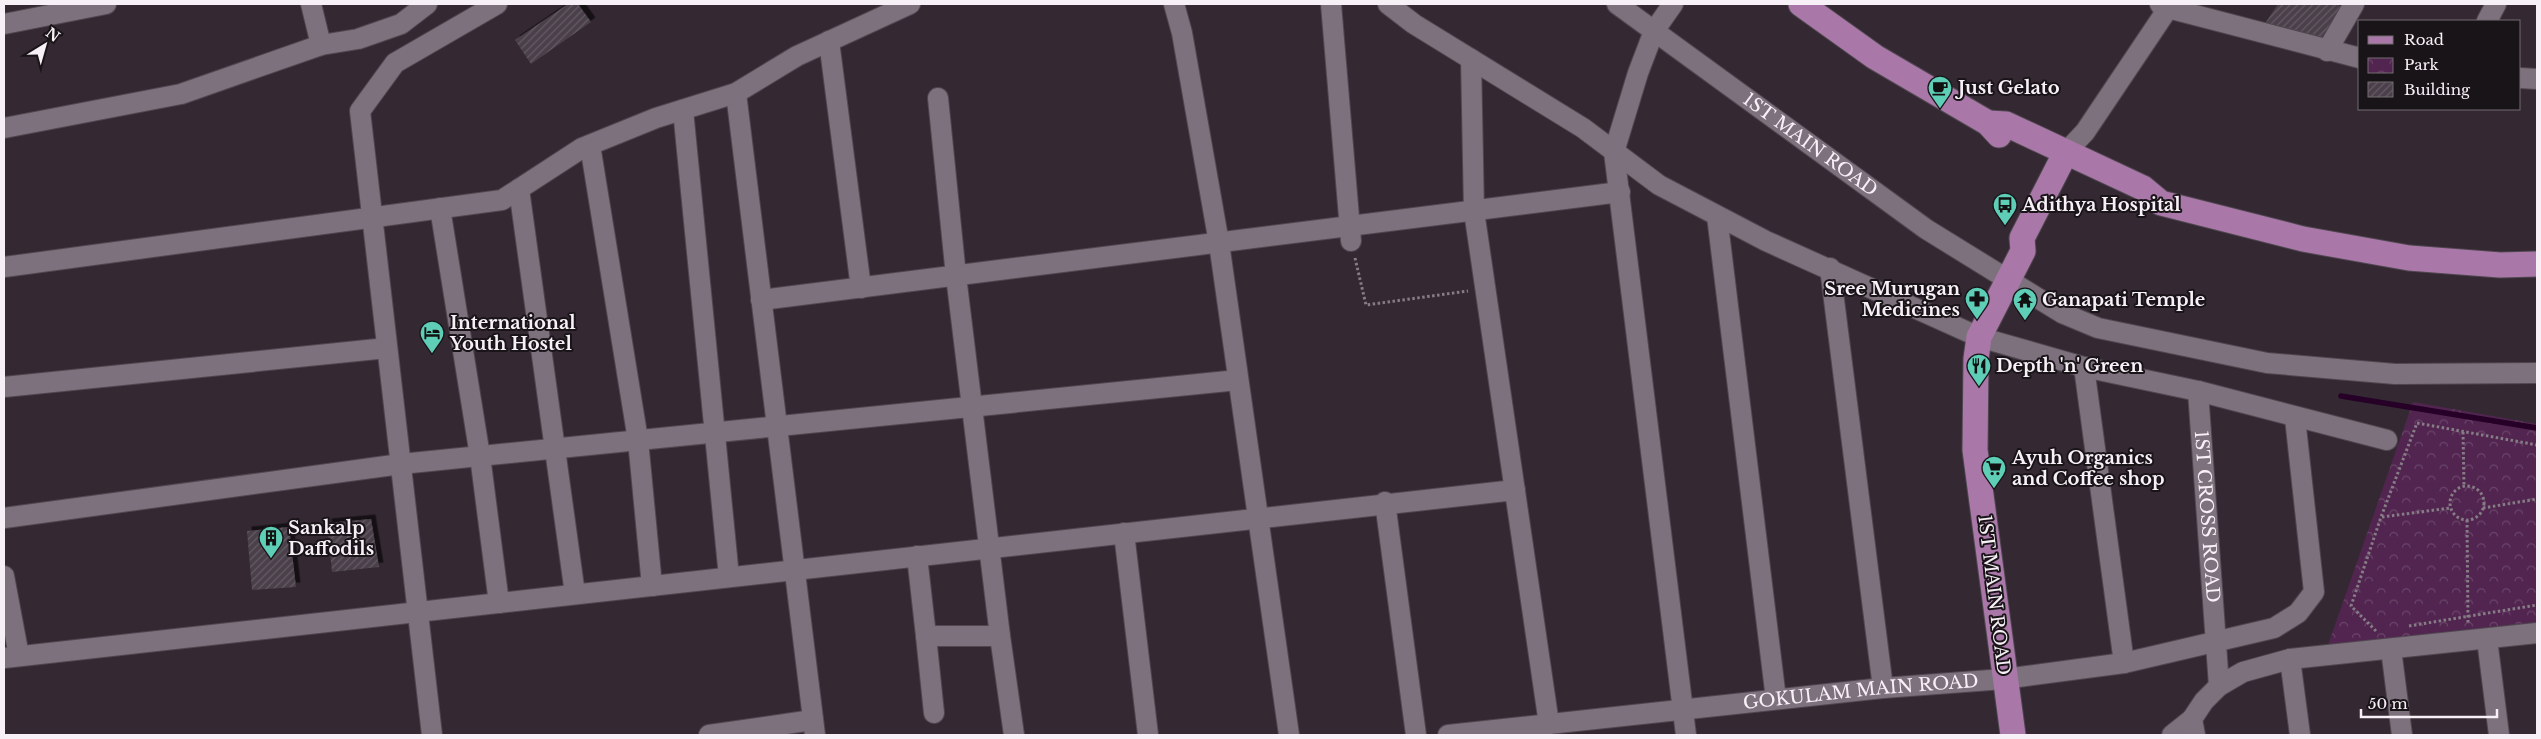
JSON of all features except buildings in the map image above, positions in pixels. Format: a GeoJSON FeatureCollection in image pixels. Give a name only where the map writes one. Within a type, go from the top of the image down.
{"type":"FeatureCollection","features":[{"type":"Feature","properties":{"kind":"main road"},"geometry":{"type":"LineString","coordinates":[[1801,4],[1875,57],[1988,123],[2000,137],[2069,164],[2143,188],[2161,203],[2304,239],[2409,258],[2500,265],[2537,264]]}},
{"type":"Feature","properties":{"kind":"main road","name":"1ST MAIN ROAD"},"geometry":{"type":"LineString","coordinates":[[2013,735],[2004,679],[1975,450],[1976,359],[1979,337],[2023,251],[2034,246],[2069,164]]}},
{"type":"Feature","properties":{"kind":"street"},"geometry":{"type":"LineString","coordinates":[[4,24],[106,4]]}},
{"type":"Feature","properties":{"kind":"street"},"geometry":{"type":"LineString","coordinates":[[311,4],[322,45]]}},
{"type":"Feature","properties":{"kind":"street"},"geometry":{"type":"LineString","coordinates":[[4,128],[181,94],[322,45],[358,39],[401,24],[427,4]]}},
{"type":"Feature","properties":{"kind":"street"},"geometry":{"type":"LineString","coordinates":[[432,735],[360,111],[395,63],[497,4]]}},
{"type":"Feature","properties":{"kind":"street"},"geometry":{"type":"LineString","coordinates":[[4,267],[502,200],[590,145],[656,118],[736,93],[797,56],[910,4]]}},
{"type":"Feature","properties":{"kind":"street"},"geometry":{"type":"LineString","coordinates":[[1174,4],[1182,33],[1219,243],[1289,735]]}},
{"type":"Feature","properties":{"kind":"street"},"geometry":{"type":"LineString","coordinates":[[1331,4],[1350,234]]}},
{"type":"Feature","properties":{"kind":"street"},"geometry":{"type":"LineString","coordinates":[[1388,4],[1414,24],[1583,128],[1659,185],[1766,241],[1830,268],[1979,337],[2084,366],[2198,391],[2295,418],[2387,440]]}},
{"type":"Feature","properties":{"kind":"street","name":"1ST MAIN ROAD"},"geometry":{"type":"LineString","coordinates":[[1617,4],[1926,228],[2007,281]]}},
{"type":"Feature","properties":{"kind":"street"},"geometry":{"type":"LineString","coordinates":[[1673,4],[1654,31],[1638,73],[1614,152],[1686,735]]}},
{"type":"Feature","properties":{"kind":"street"},"geometry":{"type":"LineString","coordinates":[[2327,51],[2354,4]]}},
{"type":"Feature","properties":{"kind":"street"},"geometry":{"type":"LineString","coordinates":[[2488,20],[2496,4]]}},
{"type":"Feature","properties":{"kind":"street"},"geometry":{"type":"LineString","coordinates":[[2069,164],[2085,132],[2166,5],[2327,51],[2358,58]]}},
{"type":"Feature","properties":{"kind":"street"},"geometry":{"type":"LineString","coordinates":[[829,41],[861,288]]}},
{"type":"Feature","properties":{"kind":"street"},"geometry":{"type":"LineString","coordinates":[[1471,59],[1474,211],[1481,290],[1515,490],[1549,724]]}},
{"type":"Feature","properties":{"kind":"street"},"geometry":{"type":"LineString","coordinates":[[2521,78],[2537,79]]}},
{"type":"Feature","properties":{"kind":"street"},"geometry":{"type":"LineString","coordinates":[[709,735],[814,728],[736,93]]}},
{"type":"Feature","properties":{"kind":"street"},"geometry":{"type":"LineString","coordinates":[[938,98],[971,406],[988,548],[1014,735]]}},
{"type":"Feature","properties":{"kind":"street"},"geometry":{"type":"LineString","coordinates":[[683,110],[729,577]]}},
{"type":"Feature","properties":{"kind":"street"},"geometry":{"type":"LineString","coordinates":[[590,145],[638,440],[652,586]]}},
{"type":"Feature","properties":{"kind":"street"},"geometry":{"type":"LineString","coordinates":[[519,189],[575,594]]}},
{"type":"Feature","properties":{"kind":"street"},"geometry":{"type":"LineString","coordinates":[[762,300],[1219,243],[1350,234],[1474,211],[1620,192]]}},
{"type":"Feature","properties":{"kind":"street"},"geometry":{"type":"LineString","coordinates":[[440,208],[480,456],[499,603]]}},
{"type":"Feature","properties":{"kind":"street"},"geometry":{"type":"LineString","coordinates":[[1717,216],[1776,700]]}},
{"type":"Feature","properties":{"kind":"street"},"geometry":{"type":"LineString","coordinates":[[1830,268],[1883,688]]}},
{"type":"Feature","properties":{"kind":"street"},"geometry":{"type":"LineString","coordinates":[[2007,281],[2062,313],[2098,328],[2267,363],[2395,374],[2537,373]]}},
{"type":"Feature","properties":{"kind":"street"},"geometry":{"type":"LineString","coordinates":[[4,387],[387,348]]}},
{"type":"Feature","properties":{"kind":"street"},"geometry":{"type":"LineString","coordinates":[[2084,366],[2124,663]]}},
{"type":"Feature","properties":{"kind":"street"},"geometry":{"type":"LineString","coordinates":[[4,518],[401,464],[1238,380]]}},
{"type":"Feature","properties":{"kind":"street","name":"1ST CROSS ROAD"},"geometry":{"type":"LineString","coordinates":[[2198,391],[2217,663]]}},
{"type":"Feature","properties":{"kind":"street","name":"GOKULAM MAIN ROAD"},"geometry":{"type":"LineString","coordinates":[[1448,735],[1883,688],[2004,679],[2124,663],[2217,663],[2298,613],[2314,592],[2295,418]]}},
{"type":"Feature","properties":{"kind":"street"},"geometry":{"type":"LineString","coordinates":[[4,576],[11,657],[1258,518],[1385,502],[1515,490]]}},
{"type":"Feature","properties":{"kind":"street"},"geometry":{"type":"LineString","coordinates":[[1385,502],[1416,735]]}},
{"type":"Feature","properties":{"kind":"street"},"geometry":{"type":"LineString","coordinates":[[1124,533],[1148,735]]}},
{"type":"Feature","properties":{"kind":"street"},"geometry":{"type":"LineString","coordinates":[[916,556],[934,713]]}},
{"type":"Feature","properties":{"kind":"street"},"geometry":{"type":"LineString","coordinates":[[2172,735],[2194,727],[2217,663],[2243,672],[2290,659],[2537,634]]}},
{"type":"Feature","properties":{"kind":"street"},"geometry":{"type":"LineString","coordinates":[[926,636],[1000,636]]}},
{"type":"Feature","properties":{"kind":"street"},"geometry":{"type":"LineString","coordinates":[[2477,640],[2499,735]]}},
{"type":"Feature","properties":{"kind":"street"},"geometry":{"type":"LineString","coordinates":[[2391,649],[2402,735]]}},
{"type":"Feature","properties":{"kind":"street"},"geometry":{"type":"LineString","coordinates":[[2290,659],[2300,735]]}},
{"type":"Feature","properties":{"kind":"path"},"geometry":{"type":"LineString","coordinates":[[1350,234],[1366,305],[1481,290]]}},
{"type":"Feature","properties":{"kind":"path"},"geometry":{"type":"LineString","coordinates":[[2385,630],[2376,631],[2351,606],[2381,517],[2417,424],[2537,445]]}},
{"type":"Feature","properties":{"kind":"path"},"geometry":{"type":"LineString","coordinates":[[2464,432],[2464,487]]}},
{"type":"Feature","properties":{"kind":"path"},"geometry":{"type":"LineString","coordinates":[[2464,487],[2479,492],[2482,496],[2483,508],[2478,516],[2467,520],[2456,517],[2450,508],[2451,497],[2457,490],[2464,487]]}},
{"type":"Feature","properties":{"kind":"path"},"geometry":{"type":"LineString","coordinates":[[2483,508],[2537,500]]}},
{"type":"Feature","properties":{"kind":"path"},"geometry":{"type":"LineString","coordinates":[[2381,517],[2450,508]]}},
{"type":"Feature","properties":{"kind":"path"},"geometry":{"type":"LineString","coordinates":[[2467,520],[2468,616],[2477,640]]}},
{"type":"Feature","properties":{"kind":"path"},"geometry":{"type":"LineString","coordinates":[[2403,627],[2537,605]]}},
{"type":"Feature","properties":{"kind":"green space"},"geometry":{"type":"Polygon","coordinates":[[[2413,402],[2537,424],[2537,625],[2327,648],[2413,402]]]}},
{"type":"Feature","properties":{"kind":"waterway"},"geometry":{"type":"LineString","coordinates":[[2341,396],[2537,428]]}},
{"type":"Feature","properties":{"kind":"place","name":"Just Gelato"},"geometry":{"type":"Point","coordinates":[1940,109]}},
{"type":"Feature","properties":{"kind":"place","name":"Adithya Hospital"},"geometry":{"type":"Point","coordinates":[2005,226]}},
{"type":"Feature","properties":{"kind":"place","name":"Sree Murugan Medicines"},"geometry":{"type":"Point","coordinates":[1977,320]}},
{"type":"Feature","properties":{"kind":"place","name":"Ganapati Temple"},"geometry":{"type":"Point","coordinates":[2025,321]}},
{"type":"Feature","properties":{"kind":"place","name":"International Youth Hostel"},"geometry":{"type":"Point","coordinates":[432,354]}},
{"type":"Feature","properties":{"kind":"place","name":"Depth 'n' Green"},"geometry":{"type":"Point","coordinates":[1979,387]}},
{"type":"Feature","properties":{"kind":"place","name":"Ayuh Organics and Coffee shop"},"geometry":{"type":"Point","coordinates":[1994,489]}},
{"type":"Feature","properties":{"kind":"place","name":"Sankalp Daffodils"},"geometry":{"type":"Point","coordinates":[271,559]}}]}
